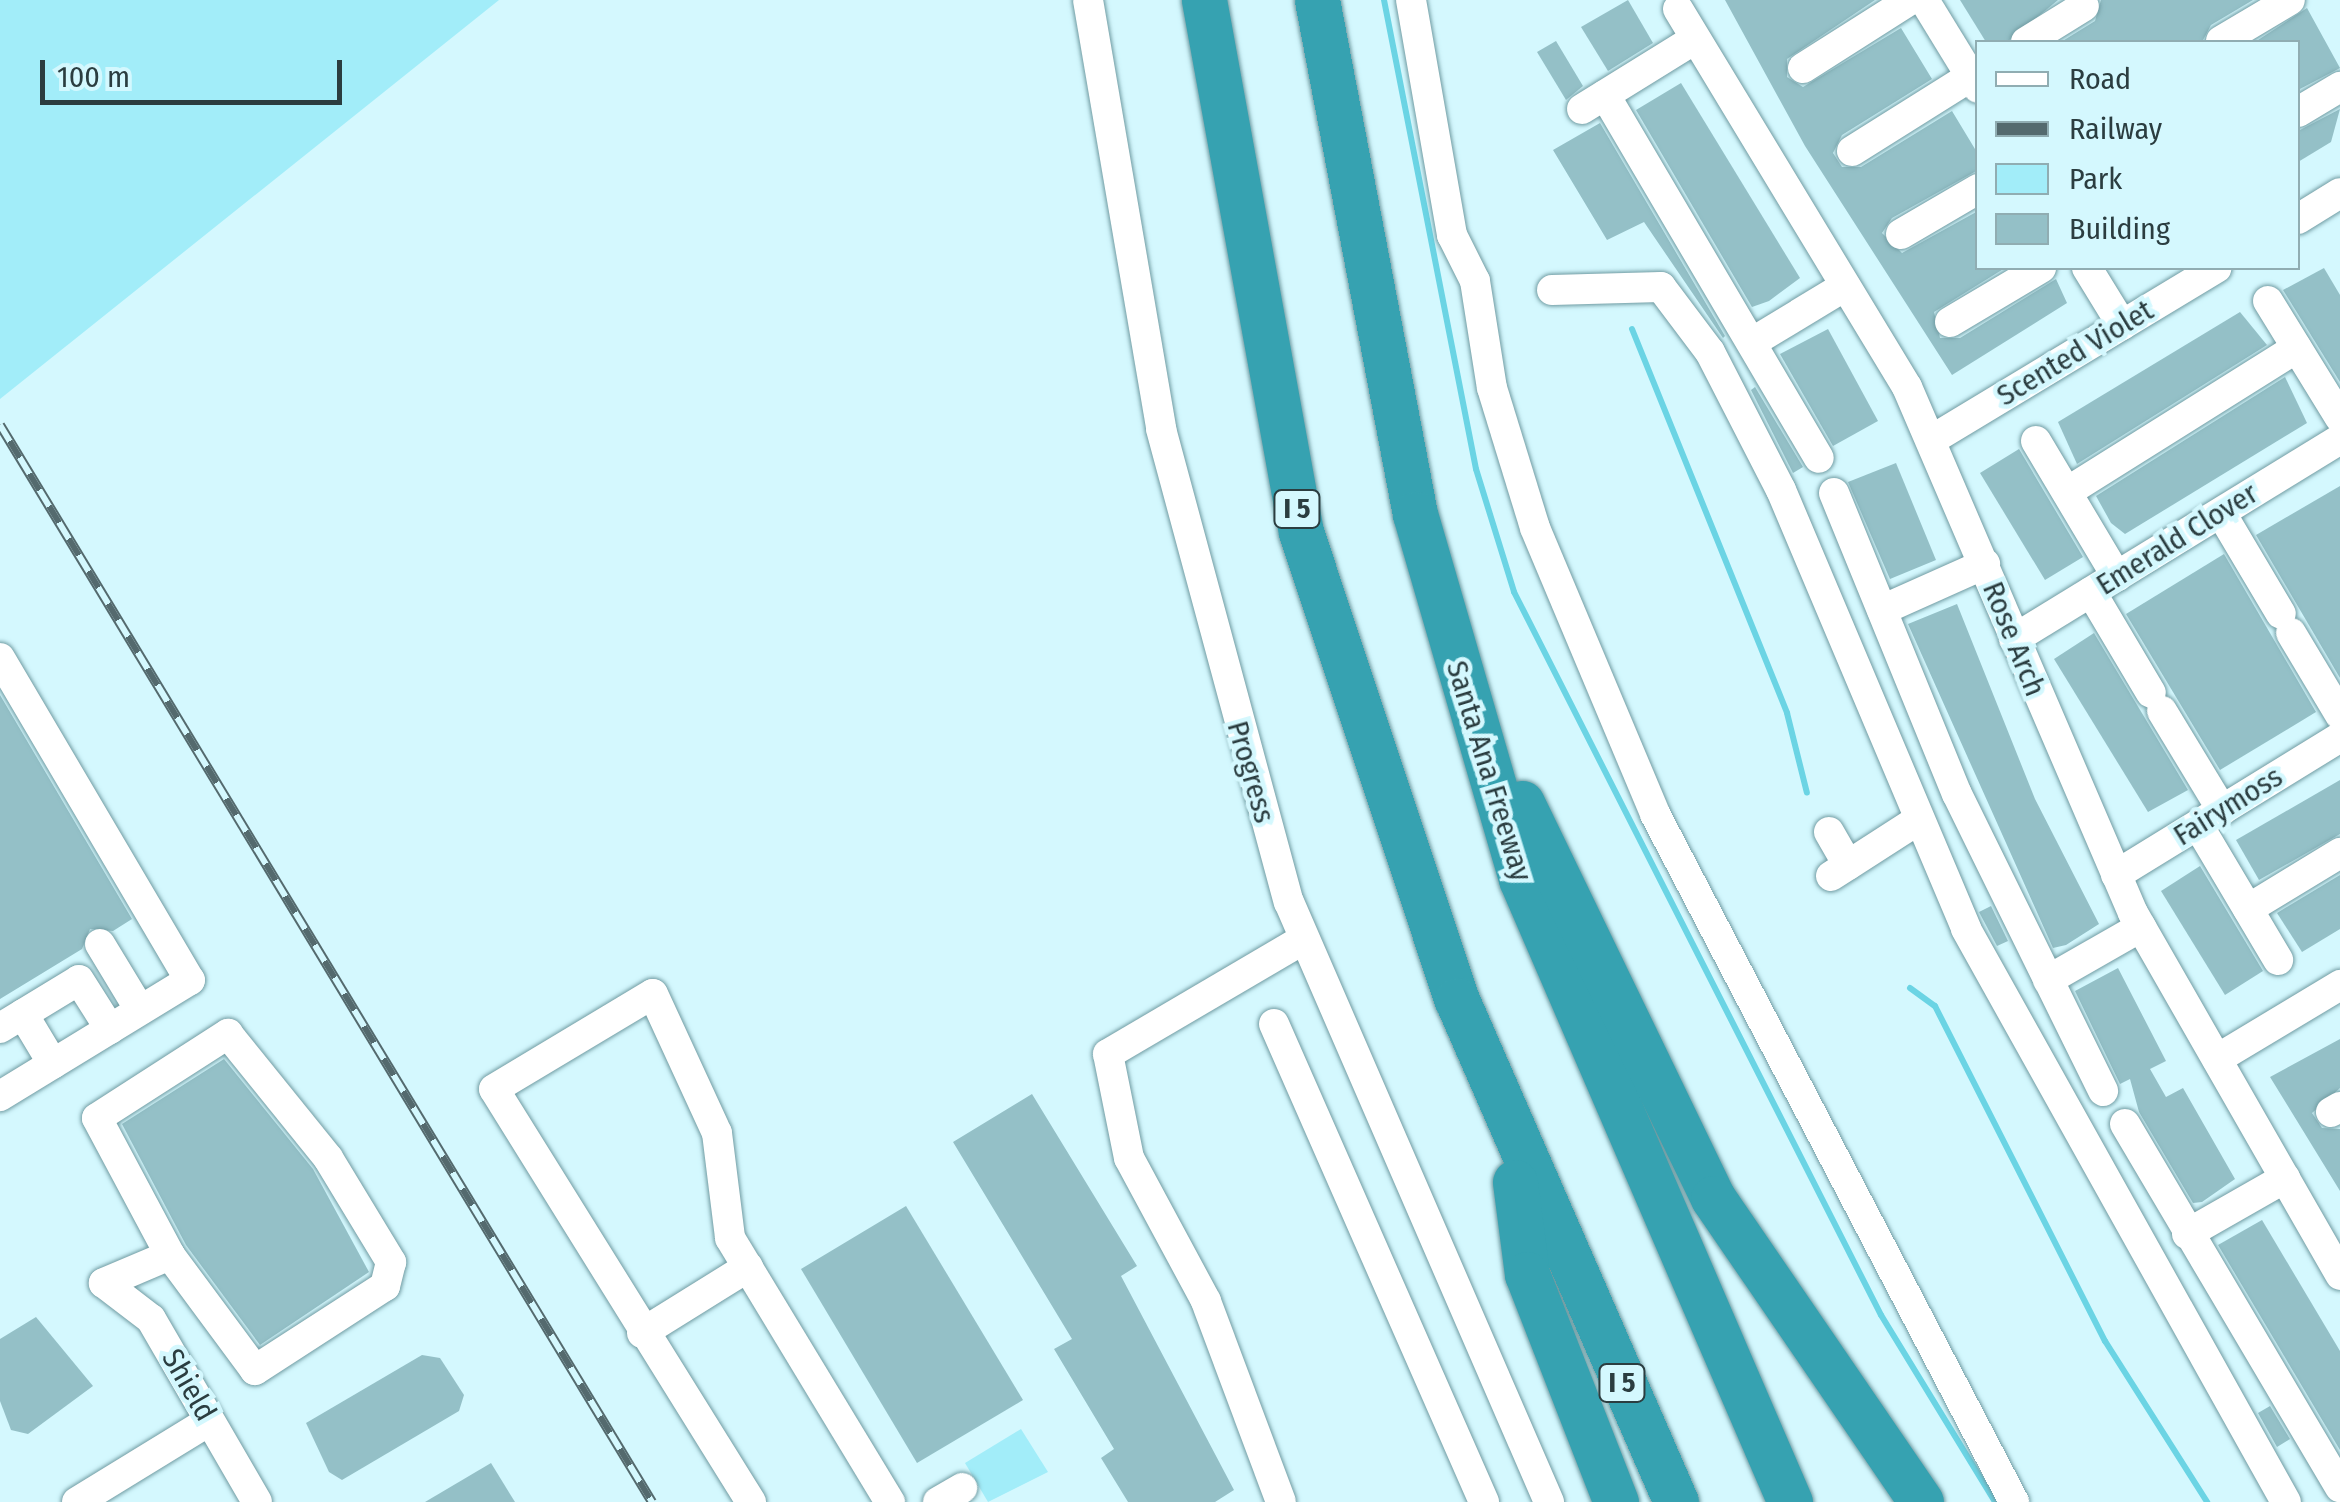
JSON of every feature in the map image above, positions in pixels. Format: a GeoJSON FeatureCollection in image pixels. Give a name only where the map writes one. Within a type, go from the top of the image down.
{"type":"FeatureCollection","features":[{"type":"Feature","properties":{"kind":"highway","name":"I 5"},"geometry":{"type":"LineString","coordinates":[[1204,0],[1301,532],[1457,1000],[1676,1502]]}},
{"type":"Feature","properties":{"kind":"highway","name":"Santa Ana Freeway"},"geometry":{"type":"LineString","coordinates":[[1317,0],[1414,514],[1521,879],[1790,1502]]}},
{"type":"Feature","properties":{"kind":"highway"},"geometry":{"type":"LineString","coordinates":[[1452,652],[1712,1198],[1922,1502]]}},
{"type":"Feature","properties":{"kind":"highway"},"geometry":{"type":"LineString","coordinates":[[1507,1120],[1527,1274],[1616,1502]]}},
{"type":"Feature","properties":{"kind":"highway"},"geometry":{"type":"LineString","coordinates":[[1760,1438],[1798,1502]]}},
{"type":"Feature","properties":{"kind":"street","name":"Progress"},"geometry":{"type":"LineString","coordinates":[[1088,0],[1160,430],[1207,624],[1304,939],[1550,1502]]}},
{"type":"Feature","properties":{"kind":"street"},"geometry":{"type":"LineString","coordinates":[[1411,0],[1452,236],[1475,281],[1492,388],[1535,528],[1654,814],[2014,1502]]}},
{"type":"Feature","properties":{"kind":"street"},"geometry":{"type":"LineString","coordinates":[[1803,68],[1910,0]]}},
{"type":"Feature","properties":{"kind":"street"},"geometry":{"type":"LineString","coordinates":[[1852,151],[1975,79],[1924,0]]}},
{"type":"Feature","properties":{"kind":"street"},"geometry":{"type":"LineString","coordinates":[[2223,40],[2290,0]]}},
{"type":"Feature","properties":{"kind":"street"},"geometry":{"type":"LineString","coordinates":[[2029,40],[2084,6]]}},
{"type":"Feature","properties":{"kind":"street","name":"Rose Arch"},"geometry":{"type":"LineString","coordinates":[[1678,9],[1933,438],[2116,875],[2340,1275]]}},
{"type":"Feature","properties":{"kind":"street"},"geometry":{"type":"LineString","coordinates":[[1695,39],[1594,102],[1756,340],[1820,458]]}},
{"type":"Feature","properties":{"kind":"street"},"geometry":{"type":"LineString","coordinates":[[2300,111],[2340,86]]}},
{"type":"Feature","properties":{"kind":"street"},"geometry":{"type":"LineString","coordinates":[[1901,234],[1975,190]]}},
{"type":"Feature","properties":{"kind":"street"},"geometry":{"type":"LineString","coordinates":[[2300,217],[2337,202]]}},
{"type":"Feature","properties":{"kind":"street"},"geometry":{"type":"LineString","coordinates":[[1950,322],[2038,270]]}},
{"type":"Feature","properties":{"kind":"street"},"geometry":{"type":"LineString","coordinates":[[2088,270],[2122,324]]}},
{"type":"Feature","properties":{"kind":"street","name":"Scented Violet"},"geometry":{"type":"LineString","coordinates":[[1933,438],[2213,270]]}},
{"type":"Feature","properties":{"kind":"street"},"geometry":{"type":"LineString","coordinates":[[1552,290],[1646,282],[1676,298],[1755,431],[1915,822],[2054,1100],[2286,1502]]}},
{"type":"Feature","properties":{"kind":"street"},"geometry":{"type":"LineString","coordinates":[[1756,340],[1845,286]]}},
{"type":"Feature","properties":{"kind":"street"},"geometry":{"type":"LineString","coordinates":[[2268,302],[2340,418]]}},
{"type":"Feature","properties":{"kind":"street"},"geometry":{"type":"LineString","coordinates":[[2067,492],[2297,348]]}},
{"type":"Feature","properties":{"kind":"street","name":"Emerald Clover"},"geometry":{"type":"LineString","coordinates":[[2014,639],[2340,438]]}},
{"type":"Feature","properties":{"kind":"street"},"geometry":{"type":"LineString","coordinates":[[2036,441],[2067,492],[2104,585],[2248,909],[2278,960]]}},
{"type":"Feature","properties":{"kind":"street"},"geometry":{"type":"LineString","coordinates":[[1834,493],[1882,610],[2048,980],[2103,1091]]}},
{"type":"Feature","properties":{"kind":"street"},"geometry":{"type":"LineString","coordinates":[[2220,513],[2340,715]]}},
{"type":"Feature","properties":{"kind":"street"},"geometry":{"type":"LineString","coordinates":[[1882,610],[1985,564]]}},
{"type":"Feature","properties":{"kind":"street"},"geometry":{"type":"LineString","coordinates":[[0,658],[190,980],[0,1096]]}},
{"type":"Feature","properties":{"kind":"street","name":"Fairymoss"},"geometry":{"type":"LineString","coordinates":[[2116,875],[2340,738]]}},
{"type":"Feature","properties":{"kind":"street"},"geometry":{"type":"LineString","coordinates":[[1829,832],[1840,870],[1915,822]]}},
{"type":"Feature","properties":{"kind":"street"},"geometry":{"type":"LineString","coordinates":[[2248,909],[2340,853]]}},
{"type":"Feature","properties":{"kind":"street"},"geometry":{"type":"LineString","coordinates":[[2048,980],[2142,927]]}},
{"type":"Feature","properties":{"kind":"street"},"geometry":{"type":"LineString","coordinates":[[1281,1502],[1206,1302],[1129,1158],[1108,1054],[1304,939]]}},
{"type":"Feature","properties":{"kind":"street"},"geometry":{"type":"LineString","coordinates":[[100,944],[140,1010]]}},
{"type":"Feature","properties":{"kind":"street"},"geometry":{"type":"LineString","coordinates":[[53,1064],[11,1021],[79,980],[110,1029]]}},
{"type":"Feature","properties":{"kind":"street"},"geometry":{"type":"LineString","coordinates":[[2217,1059],[2340,985]]}},
{"type":"Feature","properties":{"kind":"street"},"geometry":{"type":"LineString","coordinates":[[751,1502],[642,1333],[494,1089],[653,994],[717,1134],[725,1222],[883,1499]]}},
{"type":"Feature","properties":{"kind":"street"},"geometry":{"type":"LineString","coordinates":[[1274,1024],[1484,1502]]}},
{"type":"Feature","properties":{"kind":"street"},"geometry":{"type":"LineString","coordinates":[[228,1034],[328,1158],[391,1262],[391,1277],[254,1370],[170,1255],[97,1118],[228,1034]]}},
{"type":"Feature","properties":{"kind":"street"},"geometry":{"type":"LineString","coordinates":[[2125,1124],[2340,1487]]}},
{"type":"Feature","properties":{"kind":"street"},"geometry":{"type":"LineString","coordinates":[[2187,1234],[2285,1178]]}},
{"type":"Feature","properties":{"kind":"street","name":"Shield"},"geometry":{"type":"LineString","coordinates":[[170,1255],[104,1283],[152,1319],[258,1502]]}},
{"type":"Feature","properties":{"kind":"street"},"geometry":{"type":"LineString","coordinates":[[642,1333],[748,1267]]}},
{"type":"Feature","properties":{"kind":"street"},"geometry":{"type":"LineString","coordinates":[[77,1502],[209,1420]]}},
{"type":"Feature","properties":{"kind":"green space"},"geometry":{"type":"Polygon","coordinates":[[[0,0],[499,0],[0,399],[0,0]]]}},
{"type":"Feature","properties":{"kind":"green space"},"geometry":{"type":"Polygon","coordinates":[[[1021,1429],[1048,1472],[988,1502],[965,1463],[1021,1429]]]}},
{"type":"Feature","properties":{"kind":"building"},"geometry":{"type":"Polygon","coordinates":[[[1628,0],[1653,43],[1608,71],[1581,27],[1628,0]]]}},
{"type":"Feature","properties":{"kind":"building"},"geometry":{"type":"Polygon","coordinates":[[[1725,0],[1875,0],[1787,59],[1787,77],[1803,87],[1901,28],[1932,79],[1842,135],[1833,153],[1842,167],[1861,167],[1952,111],[1975,149],[1975,172],[1892,218],[1882,233],[1902,253],[1975,213],[1975,270],[2002,270],[1934,312],[1940,338],[1960,338],[2056,279],[2067,303],[1952,375],[1805,146],[1725,0]]]}},
{"type":"Feature","properties":{"kind":"building"},"geometry":{"type":"Polygon","coordinates":[[[1960,0],[2058,0],[2009,40],[1985,40],[1960,0]]]}},
{"type":"Feature","properties":{"kind":"building"},"geometry":{"type":"Polygon","coordinates":[[[2101,0],[2253,0],[2211,25],[2203,40],[2064,40],[2095,21],[2101,0]]]}},
{"type":"Feature","properties":{"kind":"building"},"geometry":{"type":"Polygon","coordinates":[[[2307,8],[2340,68],[2300,89],[2300,40],[2258,40],[2307,8]]]}},
{"type":"Feature","properties":{"kind":"building"},"geometry":{"type":"Polygon","coordinates":[[[1556,41],[1583,86],[1566,100],[1537,52],[1556,41]]]}},
{"type":"Feature","properties":{"kind":"building"},"geometry":{"type":"Polygon","coordinates":[[[1681,83],[1800,278],[1769,301],[1752,307],[1636,110],[1681,83]]]}},
{"type":"Feature","properties":{"kind":"building"},"geometry":{"type":"Polygon","coordinates":[[[2340,109],[2331,142],[2300,161],[2300,130],[2340,109]]]}},
{"type":"Feature","properties":{"kind":"building"},"geometry":{"type":"Polygon","coordinates":[[[1600,123],[1723,338],[1644,222],[1607,240],[1553,150],[1600,123]]]}},
{"type":"Feature","properties":{"kind":"building"},"geometry":{"type":"Polygon","coordinates":[[[2324,268],[2340,295],[2340,382],[2283,290],[2324,268]]]}},
{"type":"Feature","properties":{"kind":"building"},"geometry":{"type":"Polygon","coordinates":[[[2240,312],[2267,345],[2077,464],[2058,422],[2240,312]]]}},
{"type":"Feature","properties":{"kind":"building"},"geometry":{"type":"Polygon","coordinates":[[[1828,329],[1878,421],[1833,446],[1780,354],[1828,329]]]}},
{"type":"Feature","properties":{"kind":"building"},"geometry":{"type":"Polygon","coordinates":[[[2285,377],[2307,423],[2125,534],[2111,523],[2096,496],[2285,377]]]}},
{"type":"Feature","properties":{"kind":"building"},"geometry":{"type":"Polygon","coordinates":[[[1755,387],[1803,467],[1793,473],[1751,390],[1755,387]]]}},
{"type":"Feature","properties":{"kind":"building"},"geometry":{"type":"Polygon","coordinates":[[[2019,449],[2083,557],[2045,580],[1980,473],[2019,449]]]}},
{"type":"Feature","properties":{"kind":"building"},"geometry":{"type":"Polygon","coordinates":[[[1896,463],[1936,560],[1890,579],[1848,482],[1896,463]]]}},
{"type":"Feature","properties":{"kind":"building"},"geometry":{"type":"Polygon","coordinates":[[[2340,486],[2340,678],[2256,535],[2340,486]]]}},
{"type":"Feature","properties":{"kind":"building"},"geometry":{"type":"Polygon","coordinates":[[[2224,554],[2316,712],[2220,770],[2126,614],[2224,554]]]}},
{"type":"Feature","properties":{"kind":"building"},"geometry":{"type":"Polygon","coordinates":[[[1957,604],[2035,799],[2099,924],[2066,945],[2053,948],[1908,624],[1957,604]]]}},
{"type":"Feature","properties":{"kind":"building"},"geometry":{"type":"Polygon","coordinates":[[[2094,633],[2188,790],[2148,812],[2054,659],[2094,633]]]}},
{"type":"Feature","properties":{"kind":"building"},"geometry":{"type":"Polygon","coordinates":[[[0,695],[132,919],[113,931],[90,929],[82,949],[0,999],[0,695]]]}},
{"type":"Feature","properties":{"kind":"building"},"geometry":{"type":"Polygon","coordinates":[[[2340,780],[2340,834],[2259,880],[2236,840],[2340,780]]]}},
{"type":"Feature","properties":{"kind":"building"},"geometry":{"type":"Polygon","coordinates":[[[2200,866],[2263,971],[2225,995],[2161,891],[2200,866]]]}},
{"type":"Feature","properties":{"kind":"building"},"geometry":{"type":"Polygon","coordinates":[[[2340,875],[2340,929],[2302,952],[2277,913],[2340,875]]]}},
{"type":"Feature","properties":{"kind":"building"},"geometry":{"type":"Polygon","coordinates":[[[1991,906],[2008,941],[1997,946],[1979,912],[1991,906]]]}},
{"type":"Feature","properties":{"kind":"building"},"geometry":{"type":"Polygon","coordinates":[[[2118,968],[2166,1061],[2150,1069],[2166,1097],[2183,1088],[2235,1179],[2202,1202],[2193,1203],[2139,1112],[2130,1079],[2120,1084],[2075,991],[2118,968]]]}},
{"type":"Feature","properties":{"kind":"building"},"geometry":{"type":"Polygon","coordinates":[[[2340,1039],[2340,1088],[2312,1113],[2322,1128],[2340,1129],[2340,1191],[2270,1077],[2340,1039]]]}},
{"type":"Feature","properties":{"kind":"building"},"geometry":{"type":"Polygon","coordinates":[[[224,1059],[313,1169],[369,1272],[260,1345],[186,1245],[122,1124],[224,1059]]]}},
{"type":"Feature","properties":{"kind":"building"},"geometry":{"type":"Polygon","coordinates":[[[1032,1094],[1137,1266],[1121,1276],[1234,1490],[1215,1502],[1128,1502],[1101,1458],[1114,1449],[1054,1349],[1072,1339],[953,1142],[1032,1094]]]}},
{"type":"Feature","properties":{"kind":"building"},"geometry":{"type":"Polygon","coordinates":[[[906,1206],[1023,1400],[917,1463],[801,1269],[906,1206]]]}},
{"type":"Feature","properties":{"kind":"building"},"geometry":{"type":"Polygon","coordinates":[[[2262,1220],[2340,1351],[2340,1450],[2218,1245],[2262,1220]]]}},
{"type":"Feature","properties":{"kind":"building"},"geometry":{"type":"Polygon","coordinates":[[[36,1317],[93,1386],[28,1434],[11,1430],[0,1401],[0,1339],[36,1317]]]}},
{"type":"Feature","properties":{"kind":"building"},"geometry":{"type":"Polygon","coordinates":[[[422,1355],[440,1358],[464,1395],[459,1411],[342,1480],[329,1472],[306,1423],[422,1355]]]}},
{"type":"Feature","properties":{"kind":"building"},"geometry":{"type":"Polygon","coordinates":[[[2270,1406],[2290,1439],[2277,1447],[2258,1413],[2270,1406]]]}},
{"type":"Feature","properties":{"kind":"building"},"geometry":{"type":"Polygon","coordinates":[[[491,1463],[515,1502],[425,1502],[491,1463]]]}},
{"type":"Feature","properties":{"kind":"waterway"},"geometry":{"type":"LineString","coordinates":[[1384,0],[1476,469],[1514,592],[1881,1315],[1995,1502]]}},
{"type":"Feature","properties":{"kind":"waterway"},"geometry":{"type":"LineString","coordinates":[[1632,329],[1787,713],[1807,793]]}},
{"type":"Feature","properties":{"kind":"waterway"},"geometry":{"type":"LineString","coordinates":[[1910,988],[1935,1006],[2105,1341],[2207,1502]]}},
{"type":"Feature","properties":{"kind":"railway"},"geometry":{"type":"LineString","coordinates":[[0,425],[652,1502]]}}]}
